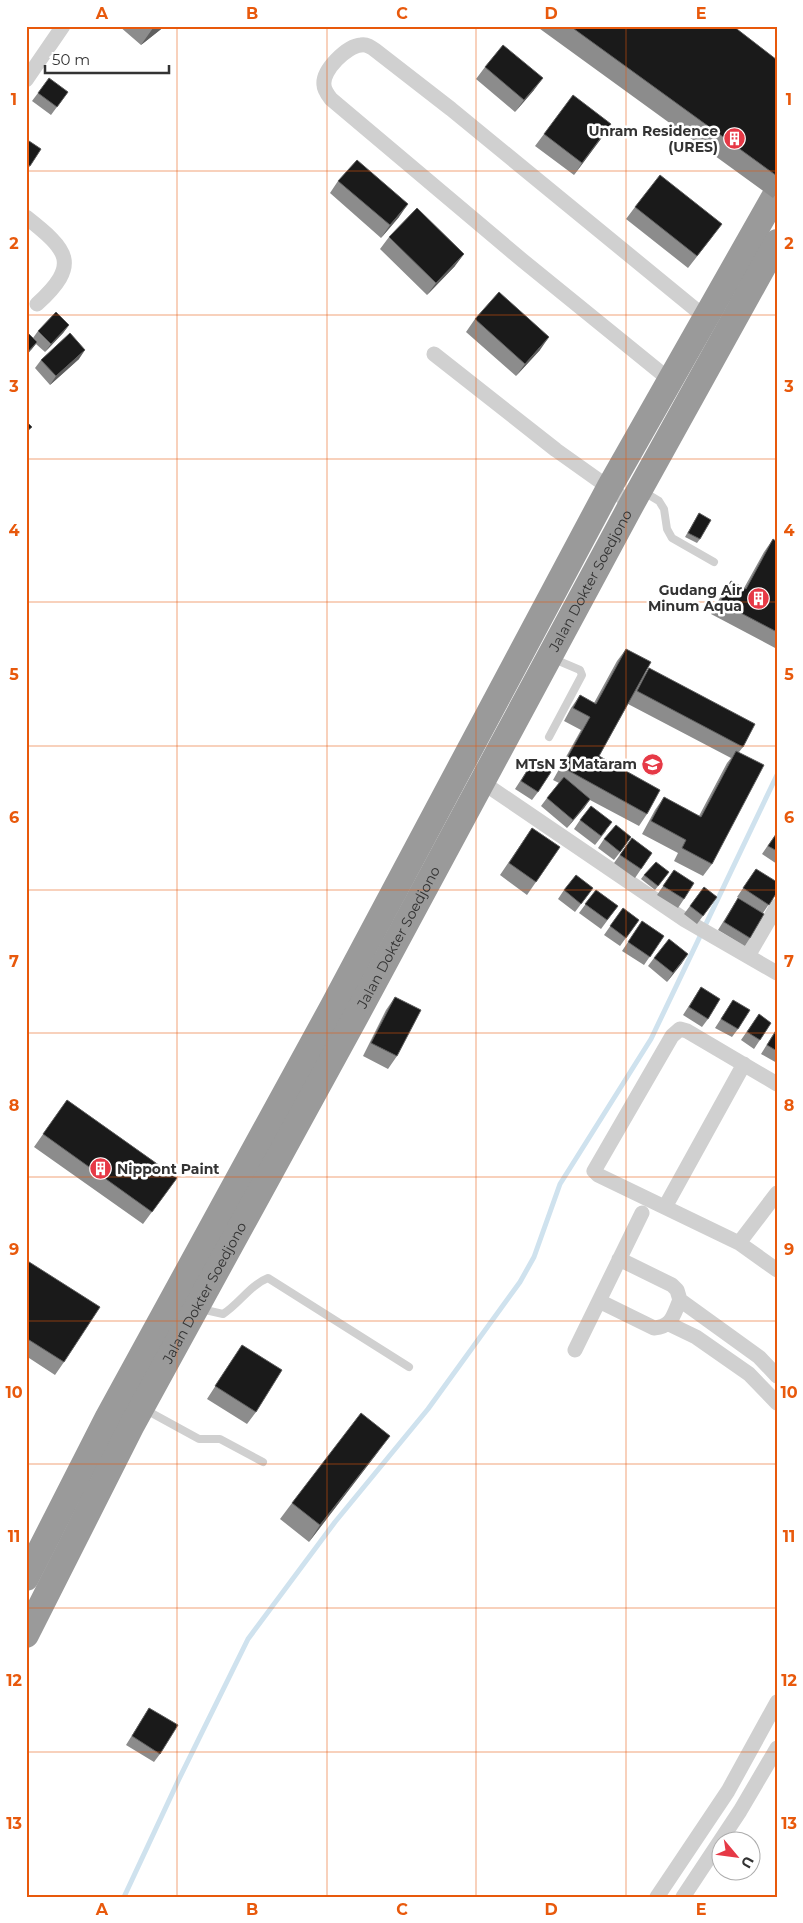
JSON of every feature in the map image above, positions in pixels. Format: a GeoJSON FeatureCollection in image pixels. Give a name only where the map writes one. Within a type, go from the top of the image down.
{"type":"FeatureCollection","features":[{"type":"Feature","properties":{"kind":"highway","name":"Jalan Dokter Soedjono"},"geometry":{"type":"LineString","coordinates":[[344,1012],[605,485],[701,314],[777,192]]}},
{"type":"Feature","properties":{"kind":"highway","name":"Jalan Dokter Soedjono"},"geometry":{"type":"LineString","coordinates":[[26,1635],[132,1405],[324,1048],[482,782],[777,242]]}},
{"type":"Feature","properties":{"kind":"highway","name":"Jalan Dokter Soedjono"},"geometry":{"type":"LineString","coordinates":[[26,1578],[132,1405],[196,1307],[324,1048]]}},
{"type":"Feature","properties":{"kind":"street"},"geometry":{"type":"LineString","coordinates":[[26,80],[63,26]]}},
{"type":"Feature","properties":{"kind":"street"},"geometry":{"type":"LineString","coordinates":[[665,376],[522,260],[331,99],[324,87],[324,77],[332,64],[346,50],[360,44],[367,45],[451,109],[701,314]]}},
{"type":"Feature","properties":{"kind":"street"},"geometry":{"type":"LineString","coordinates":[[26,217],[60,248],[65,260],[63,273],[58,283],[37,304]]}},
{"type":"Feature","properties":{"kind":"street"},"geometry":{"type":"LineString","coordinates":[[434,354],[556,450],[605,485],[636,497]]}},
{"type":"Feature","properties":{"kind":"street"},"geometry":{"type":"LineString","coordinates":[[482,782],[684,920],[709,936],[777,973]]}},
{"type":"Feature","properties":{"kind":"street"},"geometry":{"type":"LineString","coordinates":[[748,956],[777,906]]}},
{"type":"Feature","properties":{"kind":"street"},"geometry":{"type":"LineString","coordinates":[[777,1084],[687,1031],[680,1029],[672,1036],[594,1171],[598,1175],[740,1243],[777,1270]]}},
{"type":"Feature","properties":{"kind":"street"},"geometry":{"type":"LineString","coordinates":[[665,1207],[744,1064]]}},
{"type":"Feature","properties":{"kind":"street"},"geometry":{"type":"LineString","coordinates":[[740,1243],[777,1193]]}},
{"type":"Feature","properties":{"kind":"street"},"geometry":{"type":"LineString","coordinates":[[575,1350],[642,1212]]}},
{"type":"Feature","properties":{"kind":"street"},"geometry":{"type":"LineString","coordinates":[[619,1259],[672,1285],[677,1290],[680,1300],[758,1357],[777,1376]]}},
{"type":"Feature","properties":{"kind":"street"},"geometry":{"type":"LineString","coordinates":[[599,1301],[654,1328],[670,1324],[680,1300]]}},
{"type":"Feature","properties":{"kind":"street"},"geometry":{"type":"LineString","coordinates":[[670,1324],[696,1337],[748,1374],[777,1403]]}},
{"type":"Feature","properties":{"kind":"street"},"geometry":{"type":"LineString","coordinates":[[657,1897],[728,1791],[777,1702]]}},
{"type":"Feature","properties":{"kind":"street"},"geometry":{"type":"LineString","coordinates":[[683,1897],[772,1771],[777,1748]]}},
{"type":"Feature","properties":{"kind":"street"},"geometry":{"type":"LineString","coordinates":[[748,1757],[772,1771]]}},
{"type":"Feature","properties":{"kind":"lane"},"geometry":{"type":"LineString","coordinates":[[636,497],[659,500],[664,509],[667,529],[672,538],[714,562]]}},
{"type":"Feature","properties":{"kind":"lane"},"geometry":{"type":"LineString","coordinates":[[549,737],[582,675],[580,670],[550,657]]}},
{"type":"Feature","properties":{"kind":"lane"},"geometry":{"type":"LineString","coordinates":[[196,1307],[223,1314],[233,1308],[259,1281],[268,1278],[409,1368]]}},
{"type":"Feature","properties":{"kind":"lane"},"geometry":{"type":"LineString","coordinates":[[132,1405],[199,1439],[220,1439],[263,1462]]}},
{"type":"Feature","properties":{"kind":"building","name":"Unram Residence (URES)"},"geometry":{"type":"Polygon","coordinates":[[[570,26],[733,26],[777,60],[777,176],[570,26]]]}},
{"type":"Feature","properties":{"kind":"building"},"geometry":{"type":"Polygon","coordinates":[[[503,45],[543,78],[524,100],[485,67],[503,45]]]}},
{"type":"Feature","properties":{"kind":"building"},"geometry":{"type":"Polygon","coordinates":[[[49,78],[68,92],[57,107],[38,93],[49,78]]]}},
{"type":"Feature","properties":{"kind":"building"},"geometry":{"type":"Polygon","coordinates":[[[573,95],[611,124],[582,163],[544,134],[573,95]]]}},
{"type":"Feature","properties":{"kind":"building"},"geometry":{"type":"Polygon","coordinates":[[[26,139],[41,149],[30,166],[26,164],[26,139]]]}},
{"type":"Feature","properties":{"kind":"building"},"geometry":{"type":"Polygon","coordinates":[[[357,160],[408,204],[390,225],[338,181],[357,160]]]}},
{"type":"Feature","properties":{"kind":"building"},"geometry":{"type":"Polygon","coordinates":[[[660,175],[722,224],[697,256],[635,207],[660,175]]]}},
{"type":"Feature","properties":{"kind":"building"},"geometry":{"type":"Polygon","coordinates":[[[417,208],[464,254],[436,283],[389,237],[417,208]]]}},
{"type":"Feature","properties":{"kind":"building"},"geometry":{"type":"Polygon","coordinates":[[[499,292],[549,337],[525,364],[475,319],[499,292]]]}},
{"type":"Feature","properties":{"kind":"building"},"geometry":{"type":"Polygon","coordinates":[[[56,312],[69,325],[51,344],[38,331],[56,312]]]}},
{"type":"Feature","properties":{"kind":"building"},"geometry":{"type":"Polygon","coordinates":[[[26,331],[37,342],[26,354],[26,331]]]}},
{"type":"Feature","properties":{"kind":"building"},"geometry":{"type":"Polygon","coordinates":[[[70,333],[85,350],[56,376],[41,360],[70,333]]]}},
{"type":"Feature","properties":{"kind":"building"},"geometry":{"type":"Polygon","coordinates":[[[26,421],[32,427],[26,432],[26,421]]]}},
{"type":"Feature","properties":{"kind":"building"},"geometry":{"type":"Polygon","coordinates":[[[699,513],[711,520],[700,539],[688,533],[699,513]]]}},
{"type":"Feature","properties":{"kind":"building","name":"Gudang Air Minum Aqua"},"geometry":{"type":"Polygon","coordinates":[[[773,539],[777,542],[777,632],[720,602],[731,581],[746,589],[773,539]]]}},
{"type":"Feature","properties":{"kind":"building"},"geometry":{"type":"Polygon","coordinates":[[[626,649],[651,662],[599,756],[660,790],[647,814],[562,767],[590,717],[573,708],[580,695],[596,704],[626,649]]]}},
{"type":"Feature","properties":{"kind":"building"},"geometry":{"type":"Polygon","coordinates":[[[649,668],[755,724],[743,747],[637,691],[649,668]]]}},
{"type":"Feature","properties":{"kind":"building"},"geometry":{"type":"Polygon","coordinates":[[[736,751],[764,765],[712,864],[682,848],[686,840],[651,821],[664,797],[701,817],[736,751]]]}},
{"type":"Feature","properties":{"kind":"building"},"geometry":{"type":"Polygon","coordinates":[[[533,761],[551,772],[538,792],[521,781],[533,761]]]}},
{"type":"Feature","properties":{"kind":"building"},"geometry":{"type":"Polygon","coordinates":[[[564,777],[590,799],[573,820],[547,798],[564,777]]]}},
{"type":"Feature","properties":{"kind":"building"},"geometry":{"type":"Polygon","coordinates":[[[591,806],[612,822],[601,836],[580,820],[591,806]]]}},
{"type":"Feature","properties":{"kind":"building"},"geometry":{"type":"Polygon","coordinates":[[[616,825],[631,837],[620,852],[604,839],[616,825]]]}},
{"type":"Feature","properties":{"kind":"building"},"geometry":{"type":"Polygon","coordinates":[[[532,828],[560,847],[536,882],[509,863],[532,828]]]}},
{"type":"Feature","properties":{"kind":"building"},"geometry":{"type":"Polygon","coordinates":[[[777,833],[777,851],[768,846],[777,833]]]}},
{"type":"Feature","properties":{"kind":"building"},"geometry":{"type":"Polygon","coordinates":[[[632,838],[652,853],[641,869],[620,855],[632,838]]]}},
{"type":"Feature","properties":{"kind":"building"},"geometry":{"type":"Polygon","coordinates":[[[656,862],[669,872],[658,886],[644,875],[656,862]]]}},
{"type":"Feature","properties":{"kind":"building"},"geometry":{"type":"Polygon","coordinates":[[[756,869],[777,882],[777,892],[769,905],[743,888],[756,869]]]}},
{"type":"Feature","properties":{"kind":"building"},"geometry":{"type":"Polygon","coordinates":[[[674,870],[694,883],[684,899],[663,886],[674,870]]]}},
{"type":"Feature","properties":{"kind":"building"},"geometry":{"type":"Polygon","coordinates":[[[576,875],[593,888],[581,904],[564,890],[576,875]]]}},
{"type":"Feature","properties":{"kind":"building"},"geometry":{"type":"Polygon","coordinates":[[[704,887],[717,897],[703,916],[690,906],[704,887]]]}},
{"type":"Feature","properties":{"kind":"building"},"geometry":{"type":"Polygon","coordinates":[[[596,890],[618,906],[607,920],[585,904],[596,890]]]}},
{"type":"Feature","properties":{"kind":"building"},"geometry":{"type":"Polygon","coordinates":[[[738,898],[764,914],[750,938],[724,922],[738,898]]]}},
{"type":"Feature","properties":{"kind":"building"},"geometry":{"type":"Polygon","coordinates":[[[623,908],[639,920],[626,938],[610,926],[623,908]]]}},
{"type":"Feature","properties":{"kind":"building"},"geometry":{"type":"Polygon","coordinates":[[[642,921],[664,936],[650,957],[628,942],[642,921]]]}},
{"type":"Feature","properties":{"kind":"building"},"geometry":{"type":"Polygon","coordinates":[[[669,939],[688,954],[673,973],[654,958],[669,939]]]}},
{"type":"Feature","properties":{"kind":"building"},"geometry":{"type":"Polygon","coordinates":[[[701,987],[720,999],[708,1019],[689,1007],[701,987]]]}},
{"type":"Feature","properties":{"kind":"building"},"geometry":{"type":"Polygon","coordinates":[[[395,997],[421,1010],[397,1056],[371,1043],[395,997]]]}},
{"type":"Feature","properties":{"kind":"building"},"geometry":{"type":"Polygon","coordinates":[[[733,1000],[750,1010],[738,1029],[721,1019],[733,1000]]]}},
{"type":"Feature","properties":{"kind":"building"},"geometry":{"type":"Polygon","coordinates":[[[759,1014],[771,1023],[760,1040],[747,1032],[759,1014]]]}},
{"type":"Feature","properties":{"kind":"building"},"geometry":{"type":"Polygon","coordinates":[[[777,1029],[777,1051],[767,1045],[777,1029]]]}},
{"type":"Feature","properties":{"kind":"building","name":"Nippont Paint"},"geometry":{"type":"Polygon","coordinates":[[[67,1100],[177,1178],[152,1212],[43,1134],[67,1100]]]}},
{"type":"Feature","properties":{"kind":"building"},"geometry":{"type":"Polygon","coordinates":[[[26,1260],[100,1307],[64,1362],[26,1338],[26,1260]]]}},
{"type":"Feature","properties":{"kind":"building"},"geometry":{"type":"Polygon","coordinates":[[[242,1345],[282,1370],[256,1412],[215,1386],[242,1345]]]}},
{"type":"Feature","properties":{"kind":"building"},"geometry":{"type":"Polygon","coordinates":[[[361,1413],[390,1436],[320,1525],[292,1503],[361,1413]]]}},
{"type":"Feature","properties":{"kind":"building"},"geometry":{"type":"Polygon","coordinates":[[[149,1708],[178,1725],[160,1754],[132,1736],[149,1708]]]}},
{"type":"Feature","properties":{"kind":"waterway"},"geometry":{"type":"LineString","coordinates":[[124,1897],[179,1779],[248,1639],[335,1522],[428,1409],[520,1282],[534,1257],[560,1184],[651,1039],[777,775]]}},
{"type":"Feature","properties":{"kind":"place","name":"Unram Residence (URES)"},"geometry":{"type":"Point","coordinates":[734,139]}},
{"type":"Feature","properties":{"kind":"place","name":"Gudang Air Minum Aqua"},"geometry":{"type":"Point","coordinates":[758,598]}},
{"type":"Feature","properties":{"kind":"place","name":"MTsN 3 Mataram"},"geometry":{"type":"Point","coordinates":[653,764]}},
{"type":"Feature","properties":{"kind":"place","name":"Nippont Paint"},"geometry":{"type":"Point","coordinates":[101,1169]}}]}
